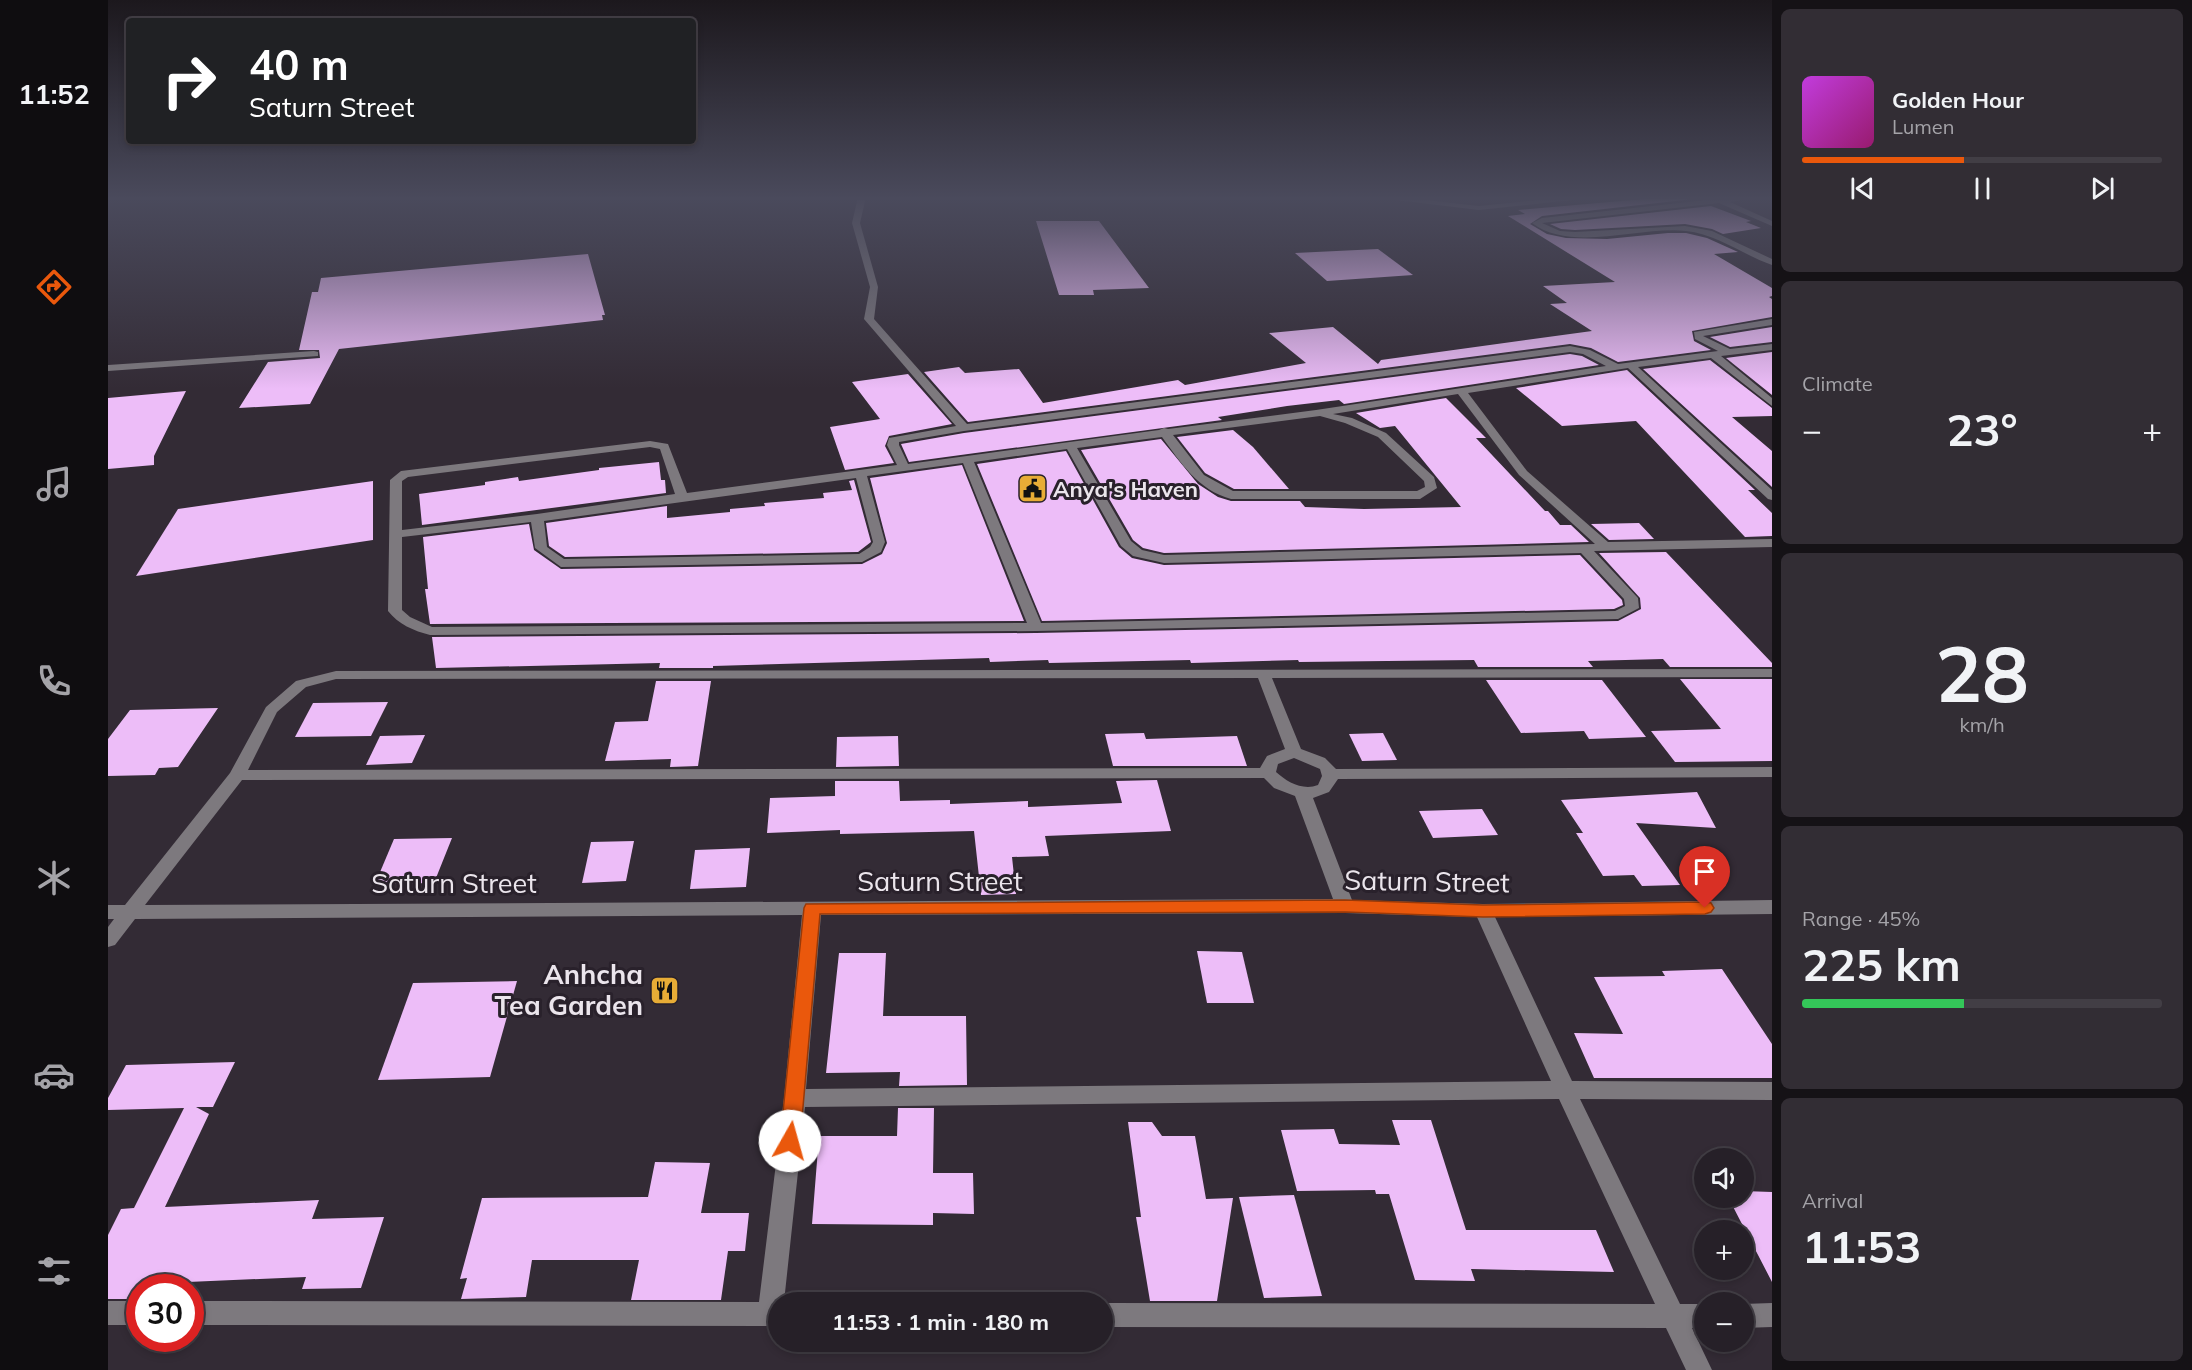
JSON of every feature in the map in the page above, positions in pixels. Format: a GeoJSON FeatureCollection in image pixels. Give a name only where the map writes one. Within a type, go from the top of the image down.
{"type":"FeatureCollection","features":[{"type":"Feature","properties":{"kind":"street"},"geometry":{"type":"LineString","coordinates":[[867,261],[874,287],[869,319],[963,428]]}},
{"type":"Feature","properties":{"kind":"street"},"geometry":{"type":"LineString","coordinates":[[1728,353],[1698,337],[1697,334],[1772,322]]}},
{"type":"Feature","properties":{"kind":"street"},"geometry":{"type":"LineString","coordinates":[[396,534],[537,518],[861,475],[1164,431],[1316,413],[1462,392],[1630,364],[1772,347]]}},
{"type":"Feature","properties":{"kind":"street"},"geometry":{"type":"LineString","coordinates":[[904,468],[892,445],[893,440],[963,428],[1570,349],[1578,349],[1616,367]]}},
{"type":"Feature","properties":{"kind":"street"},"geometry":{"type":"LineString","coordinates":[[1711,353],[1772,403]]}},
{"type":"Feature","properties":{"kind":"street"},"geometry":{"type":"LineString","coordinates":[[108,368],[314,354]]}},
{"type":"Feature","properties":{"kind":"street"},"geometry":{"type":"LineString","coordinates":[[1630,364],[1772,496]]}},
{"type":"Feature","properties":{"kind":"street"},"geometry":{"type":"LineString","coordinates":[[1462,392],[1523,473],[1605,546]]}},
{"type":"Feature","properties":{"kind":"street"},"geometry":{"type":"LineString","coordinates":[[1164,431],[1199,479],[1213,489],[1231,495],[1420,495],[1431,488],[1430,480],[1382,435],[1347,420],[1316,413]]}},
{"type":"Feature","properties":{"kind":"street"},"geometry":{"type":"LineString","coordinates":[[682,497],[664,446],[650,444],[405,474],[396,480],[395,486],[395,611],[405,620],[430,631],[1036,627],[1618,615],[1632,608],[1631,598],[1584,549]]}},
{"type":"Feature","properties":{"kind":"street"},"geometry":{"type":"LineString","coordinates":[[1070,445],[1126,543],[1138,553],[1164,559],[1772,543]]}},
{"type":"Feature","properties":{"kind":"street"},"geometry":{"type":"LineString","coordinates":[[968,460],[1036,627]]}},
{"type":"Feature","properties":{"kind":"street"},"geometry":{"type":"LineString","coordinates":[[537,518],[541,548],[561,563],[862,558],[876,549],[879,542],[861,475]]}},
{"type":"Feature","properties":{"kind":"street"},"geometry":{"type":"LineString","coordinates":[[1263,673],[1294,753]]}},
{"type":"Feature","properties":{"kind":"street"},"geometry":{"type":"LineString","coordinates":[[108,940],[237,775],[271,710],[301,684],[336,675],[1772,673]]}},
{"type":"Feature","properties":{"kind":"street"},"geometry":{"type":"LineString","coordinates":[[1330,774],[1329,782],[1324,788],[1302,792],[1280,786],[1268,773],[1268,767],[1276,757],[1294,753],[1317,760],[1330,774],[1772,772]]}},
{"type":"Feature","properties":{"kind":"street"},"geometry":{"type":"LineString","coordinates":[[237,775],[1268,773]]}},
{"type":"Feature","properties":{"kind":"street"},"geometry":{"type":"LineString","coordinates":[[1302,792],[1345,906]]}},
{"type":"Feature","properties":{"kind":"street","name":"Saturn Street"},"geometry":{"type":"LineString","coordinates":[[108,912],[1345,906],[1483,911],[1772,907]]}},
{"type":"Feature","properties":{"kind":"street"},"geometry":{"type":"LineString","coordinates":[[776,1292],[812,908]]}},
{"type":"Feature","properties":{"kind":"street"},"geometry":{"type":"LineString","coordinates":[[1483,911],[1671,1316],[1699,1370]]}},
{"type":"Feature","properties":{"kind":"street"},"geometry":{"type":"LineString","coordinates":[[795,1098],[1565,1090],[1772,1091]]}},
{"type":"Feature","properties":{"kind":"street"},"geometry":{"type":"LineString","coordinates":[[108,1313],[126,1313]]}},
{"type":"Feature","properties":{"kind":"street"},"geometry":{"type":"LineString","coordinates":[[204,1313],[768,1314]]}},
{"type":"Feature","properties":{"kind":"street"},"geometry":{"type":"LineString","coordinates":[[1113,1315],[1694,1316]]}},
{"type":"Feature","properties":{"kind":"street"},"geometry":{"type":"LineString","coordinates":[[1754,1316],[1772,1315]]}},
{"type":"Feature","properties":{"kind":"building"},"geometry":{"type":"Polygon","coordinates":[[[511,261],[590,261],[605,315],[602,315],[603,320],[339,349],[310,404],[239,408],[268,362],[320,358],[319,350],[299,350],[312,292],[318,292],[321,278],[511,261]]]}},
{"type":"Feature","properties":{"kind":"building"},"geometry":{"type":"Polygon","coordinates":[[[1048,261],[1129,261],[1149,288],[1093,290],[1094,295],[1059,295],[1048,261]]]}},
{"type":"Feature","properties":{"kind":"building"},"geometry":{"type":"Polygon","coordinates":[[[1304,261],[1394,261],[1413,275],[1327,281],[1304,261]]]}},
{"type":"Feature","properties":{"kind":"building"},"geometry":{"type":"Polygon","coordinates":[[[1581,261],[1726,261],[1772,288],[1772,296],[1769,297],[1772,299],[1772,317],[1692,331],[1694,341],[1711,350],[1618,362],[1591,348],[1570,344],[968,422],[924,372],[959,367],[965,373],[1019,369],[1043,403],[1178,380],[1185,385],[1306,363],[1269,333],[1333,327],[1378,364],[1381,360],[1592,331],[1550,304],[1567,303],[1543,286],[1615,282],[1581,261]]]}},
{"type":"Feature","properties":{"kind":"building"},"geometry":{"type":"Polygon","coordinates":[[[1772,327],[1772,342],[1730,347],[1710,337],[1772,327]]]}},
{"type":"Feature","properties":{"kind":"building"},"geometry":{"type":"Polygon","coordinates":[[[1772,352],[1772,395],[1726,358],[1772,352]]]}},
{"type":"Feature","properties":{"kind":"building"},"geometry":{"type":"Polygon","coordinates":[[[1570,354],[1582,356],[1599,365],[1344,404],[1339,400],[1287,406],[1218,417],[1222,420],[909,462],[901,444],[964,433],[1570,354]]]}},
{"type":"Feature","properties":{"kind":"building"},"geometry":{"type":"Polygon","coordinates":[[[1710,360],[1772,408],[1772,416],[1732,417],[1772,451],[1772,487],[1643,369],[1710,360]]]}},
{"type":"Feature","properties":{"kind":"building"},"geometry":{"type":"Polygon","coordinates":[[[1627,370],[1755,490],[1748,490],[1772,513],[1772,536],[1745,537],[1636,421],[1562,426],[1516,388],[1627,370]]]}},
{"type":"Feature","properties":{"kind":"building"},"geometry":{"type":"Polygon","coordinates":[[[908,374],[952,424],[889,436],[885,446],[894,463],[845,470],[830,427],[880,419],[852,382],[908,374]]]}},
{"type":"Feature","properties":{"kind":"building"},"geometry":{"type":"Polygon","coordinates":[[[186,391],[154,456],[154,465],[108,469],[108,398],[186,391]]]}},
{"type":"Feature","properties":{"kind":"building"},"geometry":{"type":"Polygon","coordinates":[[[1446,398],[1486,438],[1476,438],[1545,511],[1548,511],[1560,525],[1571,525],[1589,542],[1164,553],[1143,548],[1133,540],[1081,450],[1161,439],[1198,484],[1218,497],[1231,501],[1300,501],[1305,507],[1364,509],[1461,507],[1395,426],[1380,428],[1356,413],[1446,398]]]}},
{"type":"Feature","properties":{"kind":"building"},"geometry":{"type":"Polygon","coordinates":[[[1233,430],[1253,447],[1289,489],[1234,489],[1205,473],[1177,437],[1233,430]]]}},
{"type":"Feature","properties":{"kind":"building"},"geometry":{"type":"Polygon","coordinates":[[[1066,451],[1119,547],[1132,558],[1164,565],[1580,555],[1622,600],[1623,605],[1614,609],[1042,621],[977,464],[1066,451]]]}},
{"type":"Feature","properties":{"kind":"building"},"geometry":{"type":"Polygon","coordinates":[[[659,462],[661,480],[665,480],[666,493],[422,525],[419,494],[485,485],[485,482],[518,477],[519,481],[599,470],[599,468],[659,462]]]}},
{"type":"Feature","properties":{"kind":"building"},"geometry":{"type":"Polygon","coordinates":[[[962,465],[1024,621],[430,624],[425,589],[428,589],[423,537],[529,524],[534,550],[561,569],[862,564],[882,554],[887,543],[870,478],[962,465]]]}},
{"type":"Feature","properties":{"kind":"building"},"geometry":{"type":"Polygon","coordinates":[[[854,480],[871,542],[858,552],[565,557],[549,546],[546,523],[667,506],[667,518],[730,512],[730,509],[765,506],[764,503],[824,498],[823,493],[852,490],[849,481],[854,480]]]}},
{"type":"Feature","properties":{"kind":"building"},"geometry":{"type":"Polygon","coordinates":[[[373,481],[373,540],[136,576],[178,509],[373,481]]]}},
{"type":"Feature","properties":{"kind":"building"},"geometry":{"type":"Polygon","coordinates":[[[1639,523],[1654,539],[1609,540],[1591,524],[1639,523]]]}},
{"type":"Feature","properties":{"kind":"building"},"geometry":{"type":"Polygon","coordinates":[[[1666,552],[1772,663],[1772,667],[1670,667],[1663,659],[1588,661],[1593,667],[1478,667],[1474,660],[1299,662],[1298,660],[1191,663],[1190,660],[1049,663],[1048,660],[990,662],[989,658],[713,666],[713,668],[659,668],[660,663],[436,668],[432,637],[1036,633],[1618,621],[1641,609],[1640,598],[1599,553],[1666,552]]]}},
{"type":"Feature","properties":{"kind":"building"},"geometry":{"type":"Polygon","coordinates":[[[1680,679],[1772,679],[1772,761],[1675,762],[1651,731],[1721,729],[1680,679]]]}},
{"type":"Feature","properties":{"kind":"building"},"geometry":{"type":"Polygon","coordinates":[[[1486,680],[1602,680],[1646,737],[1589,739],[1584,731],[1521,733],[1486,680]]]}},
{"type":"Feature","properties":{"kind":"building"},"geometry":{"type":"Polygon","coordinates":[[[656,681],[711,681],[698,766],[670,767],[671,759],[605,761],[615,722],[648,721],[656,681]]]}},
{"type":"Feature","properties":{"kind":"building"},"geometry":{"type":"Polygon","coordinates":[[[388,702],[371,736],[295,737],[313,703],[388,702]]]}},
{"type":"Feature","properties":{"kind":"building"},"geometry":{"type":"Polygon","coordinates":[[[218,708],[178,767],[159,768],[155,775],[108,776],[108,739],[130,710],[218,708]]]}},
{"type":"Feature","properties":{"kind":"building"},"geometry":{"type":"Polygon","coordinates":[[[1144,733],[1146,739],[1237,736],[1247,766],[1113,766],[1105,734],[1144,733]]]}},
{"type":"Feature","properties":{"kind":"building"},"geometry":{"type":"Polygon","coordinates":[[[1383,733],[1397,760],[1362,761],[1349,734],[1383,733]]]}},
{"type":"Feature","properties":{"kind":"building"},"geometry":{"type":"Polygon","coordinates":[[[425,735],[412,763],[366,765],[380,736],[425,735]]]}},
{"type":"Feature","properties":{"kind":"building"},"geometry":{"type":"Polygon","coordinates":[[[898,736],[899,766],[836,767],[837,737],[898,736]]]}},
{"type":"Feature","properties":{"kind":"building"},"geometry":{"type":"Polygon","coordinates":[[[1157,780],[1171,831],[1045,836],[1049,856],[1012,857],[1016,894],[981,895],[974,831],[840,834],[840,830],[767,833],[770,798],[835,796],[835,781],[899,781],[900,801],[950,800],[950,804],[1028,801],[1028,807],[1122,803],[1116,781],[1157,780]]]}},
{"type":"Feature","properties":{"kind":"building"},"geometry":{"type":"Polygon","coordinates":[[[1697,792],[1716,828],[1636,823],[1680,885],[1642,886],[1634,875],[1603,876],[1576,833],[1583,833],[1561,800],[1697,792]]]}},
{"type":"Feature","properties":{"kind":"building"},"geometry":{"type":"Polygon","coordinates":[[[1482,809],[1498,835],[1433,838],[1419,811],[1482,809]]]}},
{"type":"Feature","properties":{"kind":"building"},"geometry":{"type":"Polygon","coordinates":[[[452,838],[434,883],[375,884],[394,839],[452,838]]]}},
{"type":"Feature","properties":{"kind":"building"},"geometry":{"type":"Polygon","coordinates":[[[634,841],[626,881],[582,883],[591,842],[634,841]]]}},
{"type":"Feature","properties":{"kind":"building"},"geometry":{"type":"Polygon","coordinates":[[[750,848],[746,887],[690,889],[695,850],[750,848]]]}},
{"type":"Feature","properties":{"kind":"building"},"geometry":{"type":"Polygon","coordinates":[[[1197,951],[1242,952],[1254,1003],[1207,1003],[1197,951]]]}},
{"type":"Feature","properties":{"kind":"building"},"geometry":{"type":"Polygon","coordinates":[[[839,953],[886,953],[883,1016],[966,1016],[967,1085],[899,1086],[900,1072],[826,1073],[839,953]]]}},
{"type":"Feature","properties":{"kind":"building"},"geometry":{"type":"Polygon","coordinates":[[[1722,969],[1772,1044],[1772,1078],[1594,1078],[1574,1033],[1623,1034],[1594,977],[1665,976],[1662,971],[1722,969]]]}},
{"type":"Feature","properties":{"kind":"building"},"geometry":{"type":"Polygon","coordinates":[[[517,981],[490,1077],[378,1080],[413,983],[517,981]]]}},
{"type":"Feature","properties":{"kind":"building"},"geometry":{"type":"Polygon","coordinates":[[[235,1062],[213,1107],[196,1107],[209,1114],[165,1207],[319,1200],[312,1219],[384,1217],[361,1288],[302,1289],[306,1277],[204,1281],[204,1274],[126,1274],[126,1299],[108,1299],[108,1235],[121,1209],[134,1208],[184,1108],[108,1110],[108,1098],[126,1065],[235,1062]]]}},
{"type":"Feature","properties":{"kind":"building"},"geometry":{"type":"Polygon","coordinates":[[[898,1108],[934,1108],[933,1173],[973,1173],[974,1214],[933,1213],[933,1225],[812,1224],[819,1136],[897,1136],[898,1108]]]}},
{"type":"Feature","properties":{"kind":"building"},"geometry":{"type":"Polygon","coordinates":[[[1392,1120],[1431,1120],[1466,1230],[1596,1230],[1614,1272],[1471,1269],[1475,1281],[1415,1280],[1389,1194],[1376,1194],[1375,1190],[1297,1191],[1281,1130],[1334,1129],[1339,1144],[1400,1145],[1392,1120]]]}},
{"type":"Feature","properties":{"kind":"building"},"geometry":{"type":"Polygon","coordinates":[[[1128,1122],[1152,1122],[1162,1136],[1195,1136],[1206,1199],[1233,1198],[1217,1301],[1150,1301],[1136,1217],[1141,1217],[1128,1122]]]}},
{"type":"Feature","properties":{"kind":"building"},"geometry":{"type":"Polygon","coordinates":[[[655,1162],[710,1163],[701,1213],[749,1213],[745,1251],[728,1251],[721,1300],[631,1300],[639,1260],[532,1260],[526,1297],[461,1299],[467,1278],[460,1279],[482,1198],[648,1197],[655,1162]]]}},
{"type":"Feature","properties":{"kind":"building"},"geometry":{"type":"Polygon","coordinates":[[[1754,1191],[1772,1192],[1772,1282],[1754,1247],[1754,1220],[1740,1220],[1734,1208],[1754,1208],[1754,1191]]]}},
{"type":"Feature","properties":{"kind":"building"},"geometry":{"type":"Polygon","coordinates":[[[1294,1195],[1322,1296],[1264,1298],[1239,1197],[1294,1195]]]}},
{"type":"Feature","properties":{"kind":"place","name":"Anya's Haven"},"geometry":{"type":"Point","coordinates":[1032,489]}},
{"type":"Feature","properties":{"kind":"place","name":"Anhcha Tea Garden"},"geometry":{"type":"Point","coordinates":[664,990]}},
{"type":"Feature","properties":{"kind":"route"},"geometry":{"type":"LineString","coordinates":[[790,1141],[812,908],[1345,906],[1483,911],[1705,908]]}}]}
